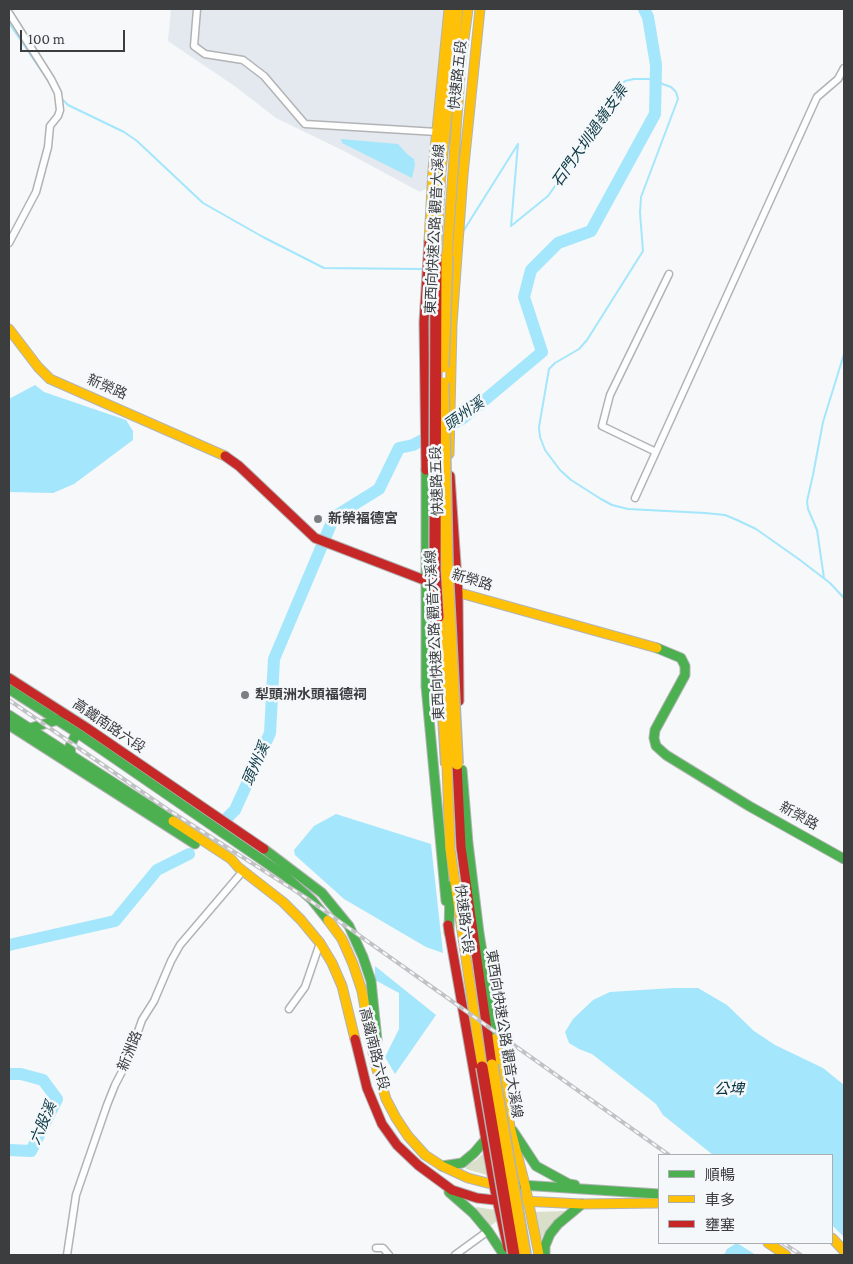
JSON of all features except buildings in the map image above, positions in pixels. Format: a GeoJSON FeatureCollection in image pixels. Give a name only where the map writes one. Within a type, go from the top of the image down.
{"type":"FeatureCollection","features":[{"type":"Feature","properties":{"kind":"main road","name":"快速路五段"},"geometry":{"type":"LineString","coordinates":[[427,581],[424,322],[437,132],[450,9]]}},
{"type":"Feature","properties":{"kind":"main road","name":"東西向快速公路 觀音大溪線"},"geometry":{"type":"LineString","coordinates":[[452,764],[435,570],[436,257],[442,162],[458,9]]}},
{"type":"Feature","properties":{"kind":"main road","name":"東西向快速公路 觀音大溪線"},"geometry":{"type":"LineString","coordinates":[[468,9],[461,61],[451,179],[446,256],[443,372],[446,571],[452,764],[456,848],[514,1255]]}},
{"type":"Feature","properties":{"kind":"main road","name":"快速路五段"},"geometry":{"type":"LineString","coordinates":[[458,593],[449,460],[452,324],[463,175],[480,9]]}},
{"type":"Feature","properties":{"kind":"main road","name":"新榮路"},"geometry":{"type":"LineString","coordinates":[[9,329],[38,367],[50,379],[221,453],[239,466],[315,538],[458,593],[663,650],[681,658],[685,666],[686,675],[655,730],[656,746],[666,755],[749,806],[844,859]]}},
{"type":"Feature","properties":{"kind":"main road","name":"快速路六段"},"geometry":{"type":"LineString","coordinates":[[427,581],[426,686],[449,933],[494,1186],[509,1255]]}},
{"type":"Feature","properties":{"kind":"main road","name":"快速路六段"},"geometry":{"type":"LineString","coordinates":[[458,593],[459,730],[468,843],[479,933],[510,1127],[525,1185],[539,1255]]}},
{"type":"Feature","properties":{"kind":"main road","name":"高鐵南路六段"},"geometry":{"type":"LineString","coordinates":[[9,678],[294,870],[322,893],[336,908],[350,926],[371,981],[380,1078]]}},
{"type":"Feature","properties":{"kind":"main road","name":"高鐵南路六段"},"geometry":{"type":"LineString","coordinates":[[9,689],[79,734],[284,875],[312,900],[342,939],[353,964],[362,991],[375,1063],[386,1099],[408,1136],[426,1155],[442,1166],[468,1178],[494,1186],[525,1185],[658,1194]]}},
{"type":"Feature","properties":{"kind":"main road","name":"高鐵南路六段"},"geometry":{"type":"LineString","coordinates":[[9,715],[24,730],[193,843],[229,865],[240,869]]}},
{"type":"Feature","properties":{"kind":"main road"},"geometry":{"type":"LineString","coordinates":[[24,730],[71,718]]}},
{"type":"Feature","properties":{"kind":"main road","name":"高鐵南路六段"},"geometry":{"type":"LineString","coordinates":[[9,725],[24,730],[71,755],[231,859],[240,869],[283,902],[301,920],[320,943],[332,963],[342,986],[367,1088],[382,1124],[397,1145],[418,1165],[452,1190],[477,1198],[497,1201],[582,1204],[658,1203]]}},
{"type":"Feature","properties":{"kind":"main road"},"geometry":{"type":"LineString","coordinates":[[71,755],[70,746],[75,736],[79,734]]}},
{"type":"Feature","properties":{"kind":"main road"},"geometry":{"type":"LineString","coordinates":[[449,933],[456,848]]}},
{"type":"Feature","properties":{"kind":"main road"},"geometry":{"type":"LineString","coordinates":[[456,848],[479,933]]}},
{"type":"Feature","properties":{"kind":"main road","name":"東西向快速公路 觀音大溪線"},"geometry":{"type":"LineString","coordinates":[[487,1066],[525,1255]]}},
{"type":"Feature","properties":{"kind":"main road"},"geometry":{"type":"LineString","coordinates":[[510,1127],[536,1166],[568,1184],[600,1191]]}},
{"type":"Feature","properties":{"kind":"main road"},"geometry":{"type":"LineString","coordinates":[[442,1166],[462,1163],[486,1139]]}},
{"type":"Feature","properties":{"kind":"main road"},"geometry":{"type":"LineString","coordinates":[[418,1165],[473,1213],[504,1255]]}},
{"type":"Feature","properties":{"kind":"main road"},"geometry":{"type":"LineString","coordinates":[[545,1255],[545,1246],[550,1234],[558,1224],[582,1204]]}},
{"type":"Feature","properties":{"kind":"main road"},"geometry":{"type":"LineString","coordinates":[[833,1239],[844,1251]]}},
{"type":"Feature","properties":{"kind":"main road"},"geometry":{"type":"LineString","coordinates":[[770,1244],[786,1255]]}},
{"type":"Feature","properties":{"kind":"street"},"geometry":{"type":"LineString","coordinates":[[197,9],[194,46],[198,51],[225,58],[243,60],[264,76],[305,124],[437,132]]}},
{"type":"Feature","properties":{"kind":"street"},"geometry":{"type":"LineString","coordinates":[[9,13],[58,93],[60,110],[50,126],[48,147],[36,192],[9,243]]}},
{"type":"Feature","properties":{"kind":"street"},"geometry":{"type":"LineString","coordinates":[[635,498],[817,97],[838,79],[844,68]]}},
{"type":"Feature","properties":{"kind":"street"},"geometry":{"type":"LineString","coordinates":[[656,452],[602,426],[610,395],[669,274]]}},
{"type":"Feature","properties":{"kind":"street","name":"新洲路"},"geometry":{"type":"LineString","coordinates":[[67,1255],[76,1195],[110,1098],[128,1060],[142,1020],[154,1002],[171,961],[180,945],[240,869]]}},
{"type":"Feature","properties":{"kind":"street"},"geometry":{"type":"LineString","coordinates":[[289,1009],[305,987],[320,943]]}},
{"type":"Feature","properties":{"kind":"street"},"geometry":{"type":"LineString","coordinates":[[455,1255],[488,1231]]}},
{"type":"Feature","properties":{"kind":"street"},"geometry":{"type":"LineString","coordinates":[[376,1248],[383,1248],[390,1255]]}},
{"type":"Feature","properties":{"kind":"shaded area"},"geometry":{"type":"Polygon","coordinates":[[[171,9],[448,9],[427,188],[420,192],[344,151],[276,118],[236,87],[168,41],[171,9]]]}},
{"type":"Feature","properties":{"kind":"green space"},"geometry":{"type":"Polygon","coordinates":[[[484,1154],[487,1175],[466,1169],[466,1165],[484,1154]]]}},
{"type":"Feature","properties":{"kind":"green space"},"geometry":{"type":"Polygon","coordinates":[[[476,1207],[495,1210],[497,1221],[489,1227],[476,1207]]]}},
{"type":"Feature","properties":{"kind":"green space"},"geometry":{"type":"Polygon","coordinates":[[[565,1211],[551,1224],[541,1239],[535,1212],[565,1211]]]}},
{"type":"Feature","properties":{"kind":"water"},"geometry":{"type":"Polygon","coordinates":[[[341,139],[398,144],[414,159],[415,165],[412,178],[342,143],[341,139]]]}},
{"type":"Feature","properties":{"kind":"water"},"geometry":{"type":"Polygon","coordinates":[[[35,385],[44,392],[126,420],[133,431],[133,440],[74,484],[53,493],[9,492],[9,399],[35,385]]]}},
{"type":"Feature","properties":{"kind":"water"},"geometry":{"type":"Polygon","coordinates":[[[336,814],[431,844],[443,953],[426,947],[344,899],[295,855],[294,850],[314,826],[336,814]]]}},
{"type":"Feature","properties":{"kind":"water"},"geometry":{"type":"Polygon","coordinates":[[[375,966],[436,1015],[395,1074],[385,1057],[399,1029],[399,993],[375,980],[375,966]]]}},
{"type":"Feature","properties":{"kind":"water","name":"公埤"},"geometry":{"type":"Polygon","coordinates":[[[698,988],[727,1005],[754,1031],[775,1045],[823,1068],[844,1085],[844,1237],[833,1226],[833,1154],[712,1154],[663,1115],[656,1104],[592,1054],[569,1043],[565,1032],[573,1019],[593,1000],[610,992],[698,988]]]}},
{"type":"Feature","properties":{"kind":"water"},"geometry":{"type":"Polygon","coordinates":[[[739,1244],[756,1255],[724,1255],[727,1249],[739,1244]]]}},
{"type":"Feature","properties":{"kind":"waterway","name":"頭州溪"},"geometry":{"type":"LineString","coordinates":[[226,819],[235,810],[270,733],[274,659],[334,517],[379,489],[399,448],[413,445],[462,419],[542,352],[524,297],[531,270],[558,243],[591,231],[655,114],[656,65],[648,17],[644,9]]}},
{"type":"Feature","properties":{"kind":"waterway","name":"石門大圳過嶺支渠"},"geometry":{"type":"LineString","coordinates":[[9,23],[51,85]]}},
{"type":"Feature","properties":{"kind":"waterway","name":"石門大圳過嶺支渠"},"geometry":{"type":"LineString","coordinates":[[464,230],[518,144],[511,226],[548,196],[593,132],[619,87],[625,81],[649,79],[671,87],[676,92],[678,99],[641,197],[640,213],[643,251],[587,340],[579,349],[555,363],[549,369],[539,427],[540,437],[545,450],[560,470],[571,480],[612,505],[628,509],[725,515],[756,529],[830,583],[844,598]]}},
{"type":"Feature","properties":{"kind":"waterway","name":"石門大圳過嶺支渠"},"geometry":{"type":"LineString","coordinates":[[60,97],[68,105],[124,132],[137,141],[203,203],[263,237],[324,268],[421,269]]}},
{"type":"Feature","properties":{"kind":"waterway"},"geometry":{"type":"LineString","coordinates":[[824,578],[817,530],[808,509],[807,501],[823,422],[844,354]]}},
{"type":"Feature","properties":{"kind":"waterway","name":"頭州溪"},"geometry":{"type":"LineString","coordinates":[[9,945],[115,921],[157,870],[189,854]]}},
{"type":"Feature","properties":{"kind":"waterway","name":"六股溪"},"geometry":{"type":"LineString","coordinates":[[9,1074],[21,1074],[43,1080],[57,1099],[31,1151],[9,1150]]}},
{"type":"Feature","properties":{"kind":"railway"},"geometry":{"type":"LineString","coordinates":[[9,700],[167,809],[305,897],[668,1154]]}},
{"type":"Feature","properties":{"kind":"railway"},"geometry":{"type":"LineString","coordinates":[[784,1244],[801,1255]]}},
{"type":"Feature","properties":{"kind":"traffic: fast"},"geometry":{"type":"LineString","coordinates":[[426,470],[426,686],[446,901]]}},
{"type":"Feature","properties":{"kind":"traffic: fast"},"geometry":{"type":"LineString","coordinates":[[657,648],[681,658],[685,666],[685,675],[655,730],[656,746],[666,755],[749,806],[844,859]]}},
{"type":"Feature","properties":{"kind":"traffic: fast"},"geometry":{"type":"LineString","coordinates":[[9,689],[79,734],[284,875],[312,900],[328,920]]}},
{"type":"Feature","properties":{"kind":"traffic: fast"},"geometry":{"type":"LineString","coordinates":[[9,715],[173,821]]}},
{"type":"Feature","properties":{"kind":"traffic: fast"},"geometry":{"type":"LineString","coordinates":[[27,729],[61,719]]}},
{"type":"Feature","properties":{"kind":"traffic: fast"},"geometry":{"type":"LineString","coordinates":[[9,725],[195,844]]}},
{"type":"Feature","properties":{"kind":"traffic: fast"},"geometry":{"type":"LineString","coordinates":[[71,755],[70,746],[75,736],[79,734]]}},
{"type":"Feature","properties":{"kind":"traffic: fast"},"geometry":{"type":"LineString","coordinates":[[462,770],[468,843],[479,933],[496,1038]]}},
{"type":"Feature","properties":{"kind":"traffic: fast"},"geometry":{"type":"LineString","coordinates":[[264,849],[322,893],[349,926],[371,981],[377,1040]]}},
{"type":"Feature","properties":{"kind":"traffic: fast"},"geometry":{"type":"LineString","coordinates":[[449,933],[450,886]]}},
{"type":"Feature","properties":{"kind":"traffic: fast"},"geometry":{"type":"LineString","coordinates":[[513,1131],[536,1166],[569,1184],[575,1185]]}},
{"type":"Feature","properties":{"kind":"traffic: fast"},"geometry":{"type":"LineString","coordinates":[[442,1166],[462,1163],[486,1139]]}},
{"type":"Feature","properties":{"kind":"traffic: fast"},"geometry":{"type":"LineString","coordinates":[[521,1185],[658,1194]]}},
{"type":"Feature","properties":{"kind":"traffic: fast"},"geometry":{"type":"LineString","coordinates":[[449,1192],[473,1213],[504,1255]]}},
{"type":"Feature","properties":{"kind":"traffic: fast"},"geometry":{"type":"LineString","coordinates":[[545,1255],[545,1246],[550,1234],[558,1224],[582,1204]]}},
{"type":"Feature","properties":{"kind":"traffic: slow"},"geometry":{"type":"LineString","coordinates":[[429,241],[433,170],[449,9]]}},
{"type":"Feature","properties":{"kind":"traffic: slow"},"geometry":{"type":"LineString","coordinates":[[436,257],[441,172],[458,9]]}},
{"type":"Feature","properties":{"kind":"traffic: slow"},"geometry":{"type":"LineString","coordinates":[[447,256],[461,61],[468,9]]}},
{"type":"Feature","properties":{"kind":"traffic: slow"},"geometry":{"type":"LineString","coordinates":[[449,454],[452,324],[463,175],[480,9]]}},
{"type":"Feature","properties":{"kind":"traffic: slow"},"geometry":{"type":"LineString","coordinates":[[443,367],[447,256]]}},
{"type":"Feature","properties":{"kind":"traffic: slow"},"geometry":{"type":"LineString","coordinates":[[9,329],[38,367],[50,379],[225,456]]}},
{"type":"Feature","properties":{"kind":"traffic: slow"},"geometry":{"type":"LineString","coordinates":[[443,383],[447,571],[457,764]]}},
{"type":"Feature","properties":{"kind":"traffic: slow"},"geometry":{"type":"LineString","coordinates":[[453,591],[657,648]]}},
{"type":"Feature","properties":{"kind":"traffic: slow"},"geometry":{"type":"LineString","coordinates":[[438,617],[447,765]]}},
{"type":"Feature","properties":{"kind":"traffic: slow"},"geometry":{"type":"LineString","coordinates":[[447,765],[450,849],[482,1067]]}},
{"type":"Feature","properties":{"kind":"traffic: slow"},"geometry":{"type":"LineString","coordinates":[[173,821],[231,859],[238,867],[283,902],[301,920],[320,943],[332,963],[342,986],[355,1039]]}},
{"type":"Feature","properties":{"kind":"traffic: slow"},"geometry":{"type":"LineString","coordinates":[[328,920],[342,939],[353,964],[362,991],[375,1063],[386,1099],[396,1118],[408,1136],[425,1155],[442,1166],[468,1178],[499,1186]]}},
{"type":"Feature","properties":{"kind":"traffic: slow"},"geometry":{"type":"LineString","coordinates":[[496,1038],[510,1127],[525,1185],[539,1255]]}},
{"type":"Feature","properties":{"kind":"traffic: slow"},"geometry":{"type":"LineString","coordinates":[[492,1065],[525,1255]]}},
{"type":"Feature","properties":{"kind":"traffic: slow"},"geometry":{"type":"LineString","coordinates":[[523,1201],[582,1204],[658,1203]]}},
{"type":"Feature","properties":{"kind":"traffic: slow"},"geometry":{"type":"LineString","coordinates":[[833,1239],[844,1251]]}},
{"type":"Feature","properties":{"kind":"traffic: slow"},"geometry":{"type":"LineString","coordinates":[[770,1244],[786,1255]]}},
{"type":"Feature","properties":{"kind":"traffic: jam"},"geometry":{"type":"LineString","coordinates":[[426,470],[424,322],[429,241]]}},
{"type":"Feature","properties":{"kind":"traffic: jam"},"geometry":{"type":"LineString","coordinates":[[436,257],[435,570],[438,617]]}},
{"type":"Feature","properties":{"kind":"traffic: jam"},"geometry":{"type":"LineString","coordinates":[[225,456],[239,466],[315,538],[432,583]]}},
{"type":"Feature","properties":{"kind":"traffic: jam"},"geometry":{"type":"LineString","coordinates":[[450,476],[458,593],[459,701]]}},
{"type":"Feature","properties":{"kind":"traffic: jam"},"geometry":{"type":"LineString","coordinates":[[9,678],[87,728],[264,849]]}},
{"type":"Feature","properties":{"kind":"traffic: jam"},"geometry":{"type":"LineString","coordinates":[[457,764],[461,847],[492,1065]]}},
{"type":"Feature","properties":{"kind":"traffic: jam"},"geometry":{"type":"LineString","coordinates":[[448,925],[494,1186],[508,1248]]}},
{"type":"Feature","properties":{"kind":"traffic: jam"},"geometry":{"type":"LineString","coordinates":[[355,1039],[367,1088],[382,1124],[397,1145],[418,1165],[452,1190],[477,1198],[503,1201]]}},
{"type":"Feature","properties":{"kind":"traffic: jam"},"geometry":{"type":"LineString","coordinates":[[482,1067],[514,1255]]}},
{"type":"Feature","properties":{"kind":"place","name":"新榮福德宮"},"geometry":{"type":"Point","coordinates":[318,519]}},
{"type":"Feature","properties":{"kind":"place","name":"犁頭洲水頭福德祠"},"geometry":{"type":"Point","coordinates":[245,695]}}]}
